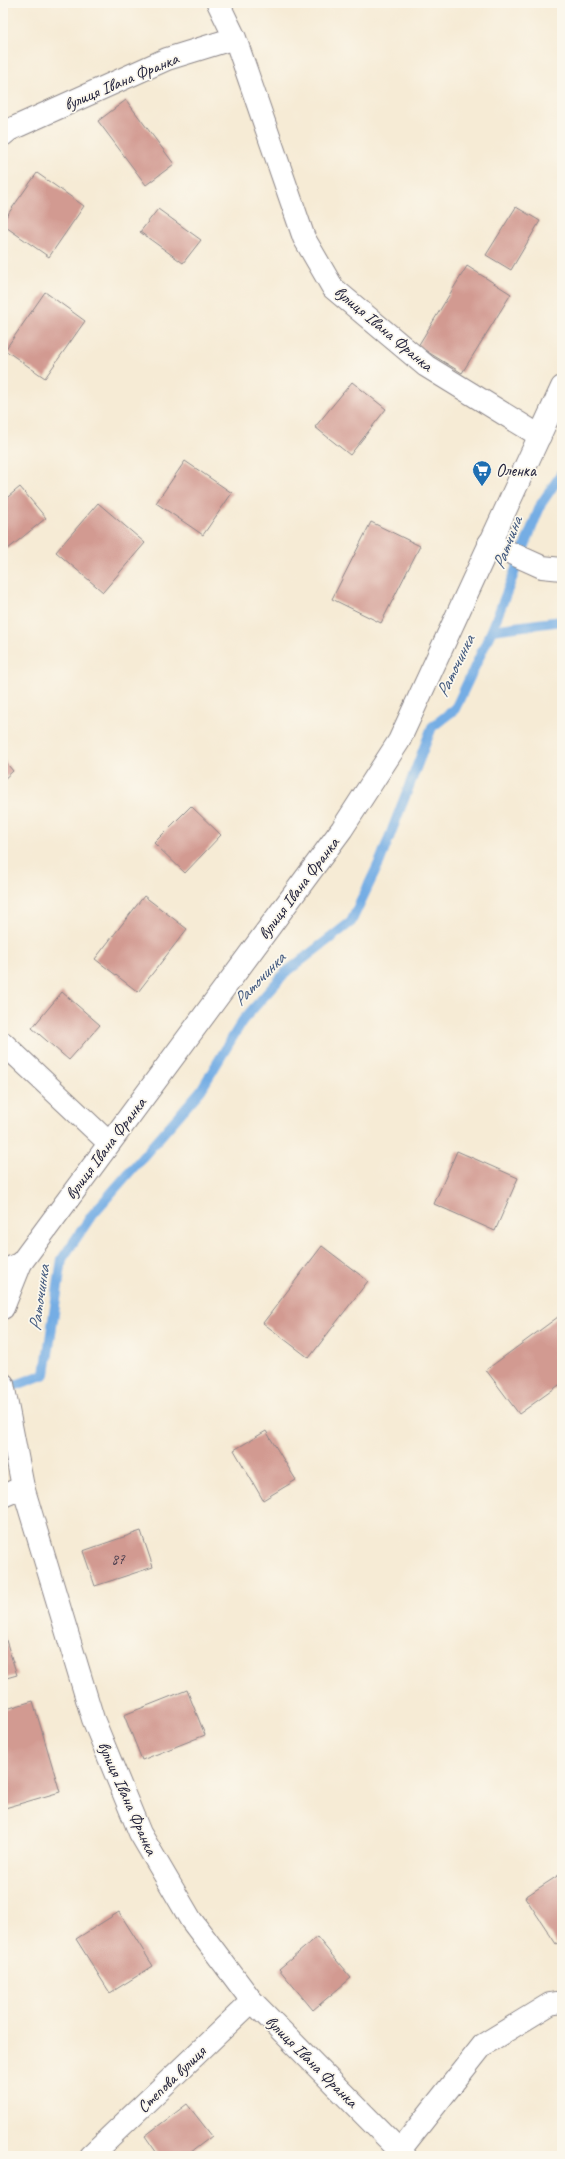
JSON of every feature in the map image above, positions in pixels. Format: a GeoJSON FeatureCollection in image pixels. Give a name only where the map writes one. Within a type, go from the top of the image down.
{"type":"FeatureCollection","features":[{"type":"Feature","properties":{"kind":"main road","name":"вулиця Івана Франка"},"geometry":{"type":"LineString","coordinates":[[218,3],[235,38],[304,238],[333,288],[426,366],[540,436]]}},
{"type":"Feature","properties":{"kind":"main road","name":"вулиця Івана Франка"},"geometry":{"type":"LineString","coordinates":[[5,131],[167,60],[235,38]]}},
{"type":"Feature","properties":{"kind":"main road","name":"вулиця Івана Франка"},"geometry":{"type":"LineString","coordinates":[[3,1308],[12,1267],[109,1143],[342,829],[399,741],[562,387]]}},
{"type":"Feature","properties":{"kind":"main road"},"geometry":{"type":"LineString","coordinates":[[490,543],[509,552],[552,568]]}},
{"type":"Feature","properties":{"kind":"main road"},"geometry":{"type":"LineString","coordinates":[[3,1044],[109,1143]]}},
{"type":"Feature","properties":{"kind":"main road","name":"вулиця Івана Франка"},"geometry":{"type":"LineString","coordinates":[[3,1384],[13,1442],[23,1487],[92,1719],[140,1833],[191,1920],[252,2001],[403,2153]]}},
{"type":"Feature","properties":{"kind":"main road"},"geometry":{"type":"LineString","coordinates":[[3,1496],[23,1487]]}},
{"type":"Feature","properties":{"kind":"main road","name":"Степова вулиця"},"geometry":{"type":"LineString","coordinates":[[90,2156],[252,2001]]}},
{"type":"Feature","properties":{"kind":"main road"},"geometry":{"type":"LineString","coordinates":[[403,2153],[483,2045],[550,2004],[562,2002]]}},
{"type":"Feature","properties":{"kind":"building"},"geometry":{"type":"Polygon","coordinates":[[[126,100],[174,164],[146,185],[98,121],[126,100]]]}},
{"type":"Feature","properties":{"kind":"building"},"geometry":{"type":"Polygon","coordinates":[[[37,173],[84,206],[49,257],[3,225],[3,221],[37,173]]]}},
{"type":"Feature","properties":{"kind":"building"},"geometry":{"type":"Polygon","coordinates":[[[516,207],[540,221],[511,270],[486,255],[516,207]]]}},
{"type":"Feature","properties":{"kind":"building"},"geometry":{"type":"Polygon","coordinates":[[[158,209],[201,240],[183,263],[140,232],[158,209]]]}},
{"type":"Feature","properties":{"kind":"building"},"geometry":{"type":"Polygon","coordinates":[[[467,266],[511,294],[462,373],[418,346],[467,266]]]}},
{"type":"Feature","properties":{"kind":"building"},"geometry":{"type":"Polygon","coordinates":[[[45,292],[85,321],[45,378],[5,350],[45,292]]]}},
{"type":"Feature","properties":{"kind":"building"},"geometry":{"type":"Polygon","coordinates":[[[352,382],[386,409],[350,455],[315,427],[352,382]]]}},
{"type":"Feature","properties":{"kind":"building"},"geometry":{"type":"Polygon","coordinates":[[[185,461],[232,493],[203,535],[156,503],[185,461]]]}},
{"type":"Feature","properties":{"kind":"building"},"geometry":{"type":"Polygon","coordinates":[[[20,487],[46,518],[8,549],[3,544],[3,501],[20,487]]]}},
{"type":"Feature","properties":{"kind":"building"},"geometry":{"type":"Polygon","coordinates":[[[98,503],[145,543],[103,592],[56,552],[98,503]]]}},
{"type":"Feature","properties":{"kind":"building"},"geometry":{"type":"Polygon","coordinates":[[[371,522],[420,546],[381,623],[332,599],[371,522]]]}},
{"type":"Feature","properties":{"kind":"building"},"geometry":{"type":"Polygon","coordinates":[[[3,759],[13,771],[3,780],[3,759]]]}},
{"type":"Feature","properties":{"kind":"building"},"geometry":{"type":"Polygon","coordinates":[[[191,806],[221,835],[185,873],[154,843],[191,806]]]}},
{"type":"Feature","properties":{"kind":"building"},"geometry":{"type":"Polygon","coordinates":[[[144,896],[187,929],[138,992],[95,959],[144,896]]]}},
{"type":"Feature","properties":{"kind":"building"},"geometry":{"type":"Polygon","coordinates":[[[62,992],[100,1025],[69,1060],[32,1028],[62,992]]]}},
{"type":"Feature","properties":{"kind":"building"},"geometry":{"type":"Polygon","coordinates":[[[457,1151],[518,1178],[495,1231],[434,1204],[457,1151]]]}},
{"type":"Feature","properties":{"kind":"building"},"geometry":{"type":"Polygon","coordinates":[[[322,1246],[368,1281],[309,1358],[263,1323],[322,1246]]]}},
{"type":"Feature","properties":{"kind":"building"},"geometry":{"type":"Polygon","coordinates":[[[562,1314],[562,1383],[519,1414],[486,1370],[562,1314]]]}},
{"type":"Feature","properties":{"kind":"building"},"geometry":{"type":"Polygon","coordinates":[[[266,1431],[296,1480],[263,1500],[234,1450],[266,1431]]]}},
{"type":"Feature","properties":{"kind":"building"},"geometry":{"type":"Polygon","coordinates":[[[141,1531],[153,1567],[95,1586],[83,1551],[141,1531]]]}},
{"type":"Feature","properties":{"kind":"building"},"geometry":{"type":"Polygon","coordinates":[[[3,1631],[17,1675],[3,1679],[3,1631]]]}},
{"type":"Feature","properties":{"kind":"building"},"geometry":{"type":"Polygon","coordinates":[[[187,1690],[205,1735],[142,1760],[124,1715],[187,1690]]]}},
{"type":"Feature","properties":{"kind":"building"},"geometry":{"type":"Polygon","coordinates":[[[33,1701],[60,1792],[5,1808],[3,1801],[3,1710],[33,1701]]]}},
{"type":"Feature","properties":{"kind":"building"},"geometry":{"type":"Polygon","coordinates":[[[562,1873],[562,1940],[556,1944],[525,1897],[562,1873]]]}},
{"type":"Feature","properties":{"kind":"building"},"geometry":{"type":"Polygon","coordinates":[[[119,1912],[153,1966],[110,1993],[76,1939],[119,1912]]]}},
{"type":"Feature","properties":{"kind":"building"},"geometry":{"type":"Polygon","coordinates":[[[317,1937],[351,1978],[313,2010],[279,1969],[317,1937]]]}},
{"type":"Feature","properties":{"kind":"building"},"geometry":{"type":"Polygon","coordinates":[[[187,2104],[212,2136],[186,2156],[159,2156],[145,2136],[187,2104]]]}},
{"type":"Feature","properties":{"kind":"waterway","name":"Ратчина"},"geometry":{"type":"LineString","coordinates":[[492,630],[541,504],[562,473]]}},
{"type":"Feature","properties":{"kind":"waterway","name":"Раточинка"},"geometry":{"type":"LineString","coordinates":[[3,1390],[45,1374],[62,1259],[92,1215],[201,1090],[243,1020],[285,973],[351,922],[380,861],[432,727],[455,709],[492,630],[562,621]]}},
{"type":"Feature","properties":{"kind":"place","name":"Оленка"},"geometry":{"type":"Point","coordinates":[482,487]}}]}
